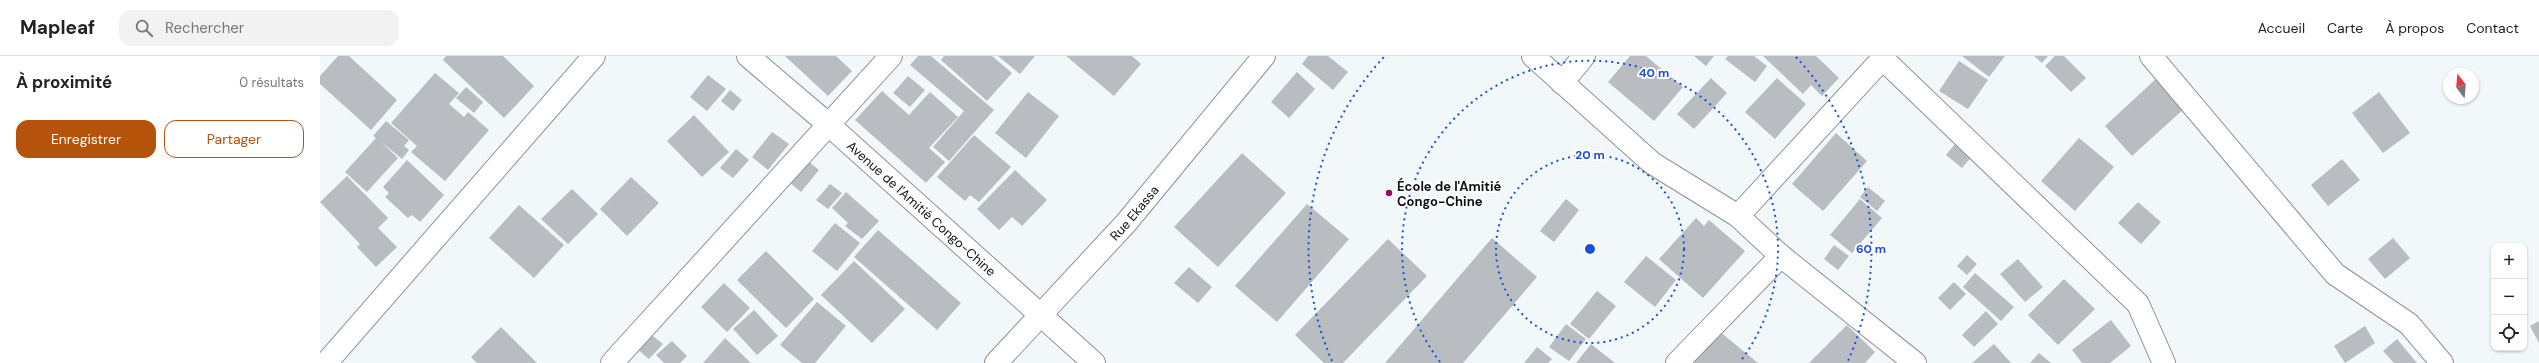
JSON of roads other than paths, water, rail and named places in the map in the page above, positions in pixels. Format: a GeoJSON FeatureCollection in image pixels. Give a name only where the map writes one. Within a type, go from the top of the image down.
{"type":"FeatureCollection","features":[{"type":"Feature","properties":{"kind":"street"},"geometry":{"type":"LineString","coordinates":[[326,363],[594,56]]}},
{"type":"Feature","properties":{"kind":"street","name":"Avenue de l'Amitié Congo-Chine"},"geometry":{"type":"LineString","coordinates":[[748,56],[829,125],[1094,363]]}},
{"type":"Feature","properties":{"kind":"street"},"geometry":{"type":"LineString","coordinates":[[612,363],[891,56]]}},
{"type":"Feature","properties":{"kind":"street","name":"Rue Ekassa"},"geometry":{"type":"LineString","coordinates":[[996,363],[1126,223],[1264,56]]}},
{"type":"Feature","properties":{"kind":"street"},"geometry":{"type":"LineString","coordinates":[[1532,56],[1652,163],[1738,216],[1781,256],[1915,363]]}},
{"type":"Feature","properties":{"kind":"street"},"geometry":{"type":"LineString","coordinates":[[1562,83],[1584,56]]}},
{"type":"Feature","properties":{"kind":"street"},"geometry":{"type":"LineString","coordinates":[[2151,56],[2335,274],[2409,324],[2442,363]]}},
{"type":"Feature","properties":{"kind":"street"},"geometry":{"type":"LineString","coordinates":[[1738,216],[1884,57],[2138,304],[2164,363]]}},
{"type":"Feature","properties":{"kind":"street"},"geometry":{"type":"LineString","coordinates":[[1678,363],[1781,256]]}},
{"type":"Feature","properties":{"kind":"place","name":"École de l'Amitié Congo-Chine"},"geometry":{"type":"Point","coordinates":[1389,193]}}]}
